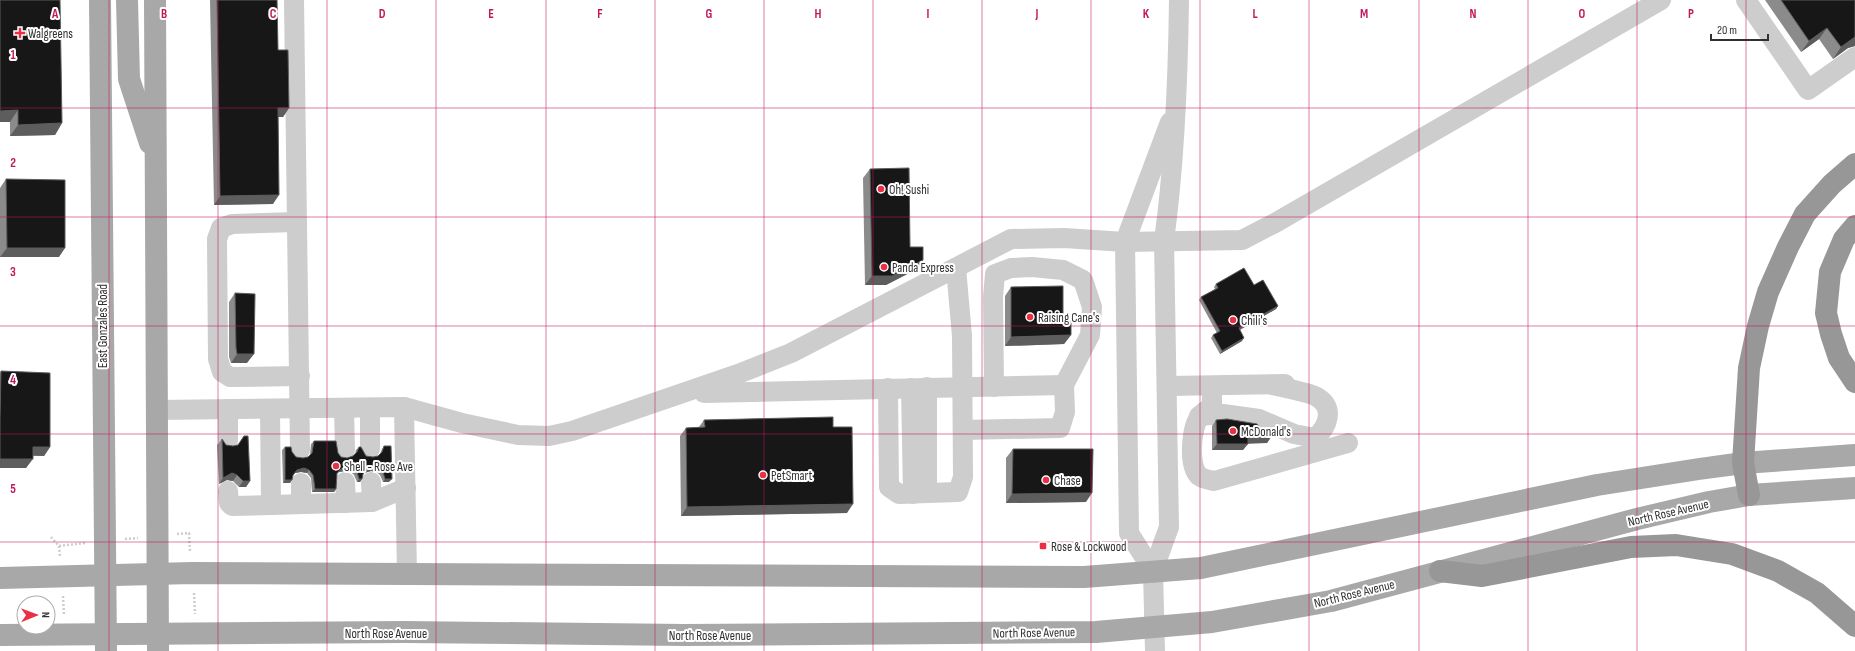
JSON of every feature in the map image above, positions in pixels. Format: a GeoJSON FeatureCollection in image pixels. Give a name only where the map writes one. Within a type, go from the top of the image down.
{"type":"FeatureCollection","features":[{"type":"Feature","properties":{"kind":"highway"},"geometry":{"type":"LineString","coordinates":[[1749,495],[1743,463],[1749,368],[1758,326],[1768,292],[1791,242],[1806,214],[1832,184],[1855,164]]}},
{"type":"Feature","properties":{"kind":"highway"},"geometry":{"type":"LineString","coordinates":[[1855,226],[1844,239],[1830,272],[1826,313],[1831,334],[1840,358],[1855,382]]}},
{"type":"Feature","properties":{"kind":"highway"},"geometry":{"type":"LineString","coordinates":[[1440,571],[1482,576],[1631,547],[1676,545],[1732,554],[1778,571],[1817,593],[1855,626]]}},
{"type":"Feature","properties":{"kind":"main road","name":"East Gonzales Road"},"geometry":{"type":"LineString","coordinates":[[100,0],[106,643]]}},
{"type":"Feature","properties":{"kind":"main road"},"geometry":{"type":"LineString","coordinates":[[127,0],[129,79],[139,114],[156,160]]}},
{"type":"Feature","properties":{"kind":"main road"},"geometry":{"type":"LineString","coordinates":[[155,0],[158,642]]}},
{"type":"Feature","properties":{"kind":"main road"},"geometry":{"type":"LineString","coordinates":[[0,578],[105,576],[158,573],[1084,576],[1201,568],[1597,485],[1743,463],[1855,455]]}},
{"type":"Feature","properties":{"kind":"main road","name":"North Rose Avenue"},"geometry":{"type":"LineString","coordinates":[[0,635],[66,635],[106,643],[158,642],[196,634],[405,632],[693,635],[1096,632],[1155,628],[1212,622],[1331,601],[1636,519],[1704,503],[1749,495],[1855,488]]}},
{"type":"Feature","properties":{"kind":"street"},"geometry":{"type":"LineString","coordinates":[[294,0],[300,450]]}},
{"type":"Feature","properties":{"kind":"street"},"geometry":{"type":"LineString","coordinates":[[1155,651],[1153,571],[1170,528],[1164,241],[1178,85],[1178,0]]}},
{"type":"Feature","properties":{"kind":"street"},"geometry":{"type":"LineString","coordinates":[[157,410],[404,407],[462,423],[518,435],[549,436],[572,431],[738,374],[791,353],[1010,239],[1064,238],[1125,242],[1242,240],[1276,223],[1661,0]]}},
{"type":"Feature","properties":{"kind":"street"},"geometry":{"type":"LineString","coordinates":[[1746,0],[1808,90],[1855,57]]}},
{"type":"Feature","properties":{"kind":"street"},"geometry":{"type":"LineString","coordinates":[[1153,571],[1130,533],[1125,242],[1162,139],[1175,110]]}},
{"type":"Feature","properties":{"kind":"street"},"geometry":{"type":"LineString","coordinates":[[297,222],[232,224],[221,228],[217,239],[218,359],[222,372],[230,377],[300,376]]}},
{"type":"Feature","properties":{"kind":"street"},"geometry":{"type":"LineString","coordinates":[[963,430],[1060,428],[1065,412],[1064,385],[1090,335],[1092,307],[1083,280],[1063,270],[1032,267],[1011,268],[995,274],[993,297],[994,387]]}},
{"type":"Feature","properties":{"kind":"street"},"geometry":{"type":"LineString","coordinates":[[888,388],[889,487],[899,494],[958,492],[963,477],[963,430],[962,336],[956,268]]}},
{"type":"Feature","properties":{"kind":"street"},"geometry":{"type":"LineString","coordinates":[[1168,386],[1299,384]]}},
{"type":"Feature","properties":{"kind":"street"},"geometry":{"type":"LineString","coordinates":[[683,393],[1064,385]]}},
{"type":"Feature","properties":{"kind":"street"},"geometry":{"type":"LineString","coordinates":[[1199,416],[1223,414],[1260,419],[1294,434],[1315,438],[1322,432],[1327,425],[1328,416],[1325,405],[1317,396],[1272,385]]}},
{"type":"Feature","properties":{"kind":"street"},"geometry":{"type":"LineString","coordinates":[[1212,386],[1212,406],[1199,416],[1194,430],[1192,460],[1195,471],[1200,477],[1214,481],[1348,443]]}},
{"type":"Feature","properties":{"kind":"street"},"geometry":{"type":"LineString","coordinates":[[919,388],[920,493]]}},
{"type":"Feature","properties":{"kind":"street"},"geometry":{"type":"LineString","coordinates":[[404,407],[407,575]]}},
{"type":"Feature","properties":{"kind":"street"},"geometry":{"type":"LineString","coordinates":[[344,408],[345,450]]}},
{"type":"Feature","properties":{"kind":"street"},"geometry":{"type":"LineString","coordinates":[[370,408],[370,450]]}},
{"type":"Feature","properties":{"kind":"street"},"geometry":{"type":"LineString","coordinates":[[228,409],[228,441]]}},
{"type":"Feature","properties":{"kind":"street"},"geometry":{"type":"LineString","coordinates":[[270,409],[271,505]]}},
{"type":"Feature","properties":{"kind":"street"},"geometry":{"type":"LineString","coordinates":[[345,482],[346,503]]}},
{"type":"Feature","properties":{"kind":"street"},"geometry":{"type":"LineString","coordinates":[[371,482],[372,502]]}},
{"type":"Feature","properties":{"kind":"street"},"geometry":{"type":"LineString","coordinates":[[301,483],[301,504]]}},
{"type":"Feature","properties":{"kind":"street"},"geometry":{"type":"LineString","coordinates":[[228,491],[229,503],[232,506],[372,502],[406,488]]}},
{"type":"Feature","properties":{"kind":"path"},"geometry":{"type":"LineString","coordinates":[[51,537],[59,546]]}},
{"type":"Feature","properties":{"kind":"building"},"geometry":{"type":"Polygon","coordinates":[[[0,0],[60,0],[62,123],[18,125],[18,110],[0,111],[0,0]]]}},
{"type":"Feature","properties":{"kind":"building"},"geometry":{"type":"Polygon","coordinates":[[[217,0],[277,0],[278,50],[288,50],[289,108],[278,108],[279,195],[220,196],[217,0]]]}},
{"type":"Feature","properties":{"kind":"building"},"geometry":{"type":"Polygon","coordinates":[[[1781,0],[1855,0],[1855,37],[1841,47],[1827,28],[1809,41],[1781,0]]]}},
{"type":"Feature","properties":{"kind":"building"},"geometry":{"type":"Polygon","coordinates":[[[909,168],[910,247],[923,247],[923,260],[892,276],[872,276],[870,169],[909,168]]]}},
{"type":"Feature","properties":{"kind":"building"},"geometry":{"type":"Polygon","coordinates":[[[6,179],[65,180],[65,248],[7,248],[6,179]]]}},
{"type":"Feature","properties":{"kind":"building","name":"Chili's"},"geometry":{"type":"Polygon","coordinates":[[[1244,268],[1254,285],[1263,280],[1278,306],[1239,328],[1244,338],[1222,351],[1213,335],[1220,331],[1201,297],[1218,288],[1216,284],[1244,268]]]}},
{"type":"Feature","properties":{"kind":"building","name":"Raising Cane's"},"geometry":{"type":"Polygon","coordinates":[[[1063,286],[1063,320],[1071,320],[1071,335],[1011,337],[1011,287],[1063,286]]]}},
{"type":"Feature","properties":{"kind":"building"},"geometry":{"type":"Polygon","coordinates":[[[235,293],[255,294],[254,354],[237,354],[235,293]]]}},
{"type":"Feature","properties":{"kind":"building"},"geometry":{"type":"Polygon","coordinates":[[[1,371],[50,373],[50,447],[33,447],[33,459],[0,459],[1,371]]]}},
{"type":"Feature","properties":{"kind":"building","name":"PetSmart"},"geometry":{"type":"Polygon","coordinates":[[[833,417],[833,427],[852,427],[853,504],[687,507],[686,428],[705,427],[704,420],[833,417]]]}},
{"type":"Feature","properties":{"kind":"building","name":"McDonald's"},"geometry":{"type":"Polygon","coordinates":[[[1227,419],[1257,424],[1271,437],[1248,437],[1248,444],[1217,444],[1216,420],[1227,419]]]}},
{"type":"Feature","properties":{"kind":"building"},"geometry":{"type":"Polygon","coordinates":[[[244,436],[248,436],[250,481],[243,481],[237,475],[232,473],[223,478],[222,439],[226,445],[233,446],[238,445],[244,436]]]}},
{"type":"Feature","properties":{"kind":"building","name":"Shell - Rose Ave"},"geometry":{"type":"Polygon","coordinates":[[[314,441],[336,441],[338,453],[341,457],[347,458],[353,456],[359,447],[361,447],[366,456],[373,457],[378,456],[382,452],[384,446],[391,446],[392,479],[385,479],[383,472],[373,467],[367,469],[363,474],[362,479],[359,479],[357,472],[347,467],[341,469],[337,473],[336,489],[315,489],[313,475],[309,470],[304,468],[297,470],[293,475],[292,480],[285,480],[285,447],[291,447],[292,452],[296,457],[308,457],[312,453],[314,441]]]}},
{"type":"Feature","properties":{"kind":"building","name":"Chase"},"geometry":{"type":"Polygon","coordinates":[[[1013,449],[1093,449],[1092,493],[1012,494],[1013,449]]]}},
{"type":"Feature","properties":{"kind":"place","name":"Walgreens"},"geometry":{"type":"Point","coordinates":[20,33]}},
{"type":"Feature","properties":{"kind":"place","name":"Oh! Sushi"},"geometry":{"type":"Point","coordinates":[881,189]}},
{"type":"Feature","properties":{"kind":"place","name":"Panda Express"},"geometry":{"type":"Point","coordinates":[884,267]}},
{"type":"Feature","properties":{"kind":"place","name":"Raising Cane's"},"geometry":{"type":"Point","coordinates":[1030,317]}},
{"type":"Feature","properties":{"kind":"place","name":"Chili's"},"geometry":{"type":"Point","coordinates":[1233,320]}},
{"type":"Feature","properties":{"kind":"place","name":"McDonald's"},"geometry":{"type":"Point","coordinates":[1233,431]}},
{"type":"Feature","properties":{"kind":"place","name":"Shell - Rose Ave"},"geometry":{"type":"Point","coordinates":[336,466]}},
{"type":"Feature","properties":{"kind":"place","name":"PetSmart"},"geometry":{"type":"Point","coordinates":[763,475]}},
{"type":"Feature","properties":{"kind":"place","name":"Chase"},"geometry":{"type":"Point","coordinates":[1046,480]}},
{"type":"Feature","properties":{"kind":"place","name":"Rose & Lockwood"},"geometry":{"type":"Point","coordinates":[1043,546]}}]}
